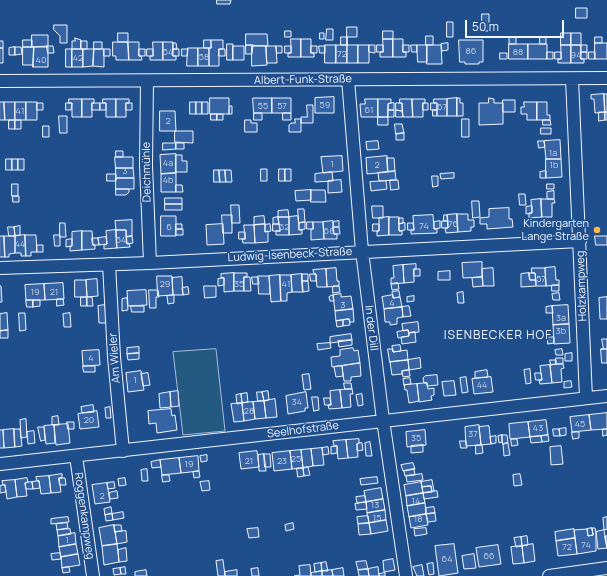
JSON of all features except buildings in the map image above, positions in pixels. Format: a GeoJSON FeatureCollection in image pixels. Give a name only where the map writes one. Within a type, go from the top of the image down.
{"type":"FeatureCollection","features":[{"type":"Feature","properties":{"kind":"street","name":"Albert-Funk-Straße"},"geometry":{"type":"LineString","coordinates":[[0,81],[607,78]]}},
{"type":"Feature","properties":{"kind":"street","name":"In der Dill"},"geometry":{"type":"LineString","coordinates":[[348,79],[362,252],[383,420],[406,576]]}},
{"type":"Feature","properties":{"kind":"street","name":"Holzkampweg"},"geometry":{"type":"LineString","coordinates":[[572,79],[586,398]]}},
{"type":"Feature","properties":{"kind":"street","name":"Deichmühle"},"geometry":{"type":"LineString","coordinates":[[147,81],[146,165],[150,263]]}},
{"type":"Feature","properties":{"kind":"street","name":"Ludwig-Isenbeck-Straße"},"geometry":{"type":"LineString","coordinates":[[0,268],[150,263],[580,241]]}},
{"type":"Feature","properties":{"kind":"street","name":"Am Wieler"},"geometry":{"type":"LineString","coordinates":[[109,264],[114,357],[123,450]]}},
{"type":"Feature","properties":{"kind":"street","name":"Seelhofstraße"},"geometry":{"type":"LineString","coordinates":[[0,464],[607,396]]}},
{"type":"Feature","properties":{"kind":"street","name":"Roggenkampweg"},"geometry":{"type":"LineString","coordinates":[[76,456],[93,576]]}},
{"type":"Feature","properties":{"kind":"street"},"geometry":{"type":"LineString","coordinates":[[549,576],[607,568]]}},
{"type":"Feature","properties":{"kind":"shaded area"},"geometry":{"type":"Polygon","coordinates":[[[216,349],[225,431],[183,435],[173,352],[216,349]]]}},
{"type":"Feature","properties":{"kind":"place","name":"Kindergarten Lange Straße"},"geometry":{"type":"Point","coordinates":[597,230]}},
{"type":"Feature","properties":{"kind":"district","name":"ISENBECKER HOF"},"geometry":{"type":"Point","coordinates":[498,336]}}]}
